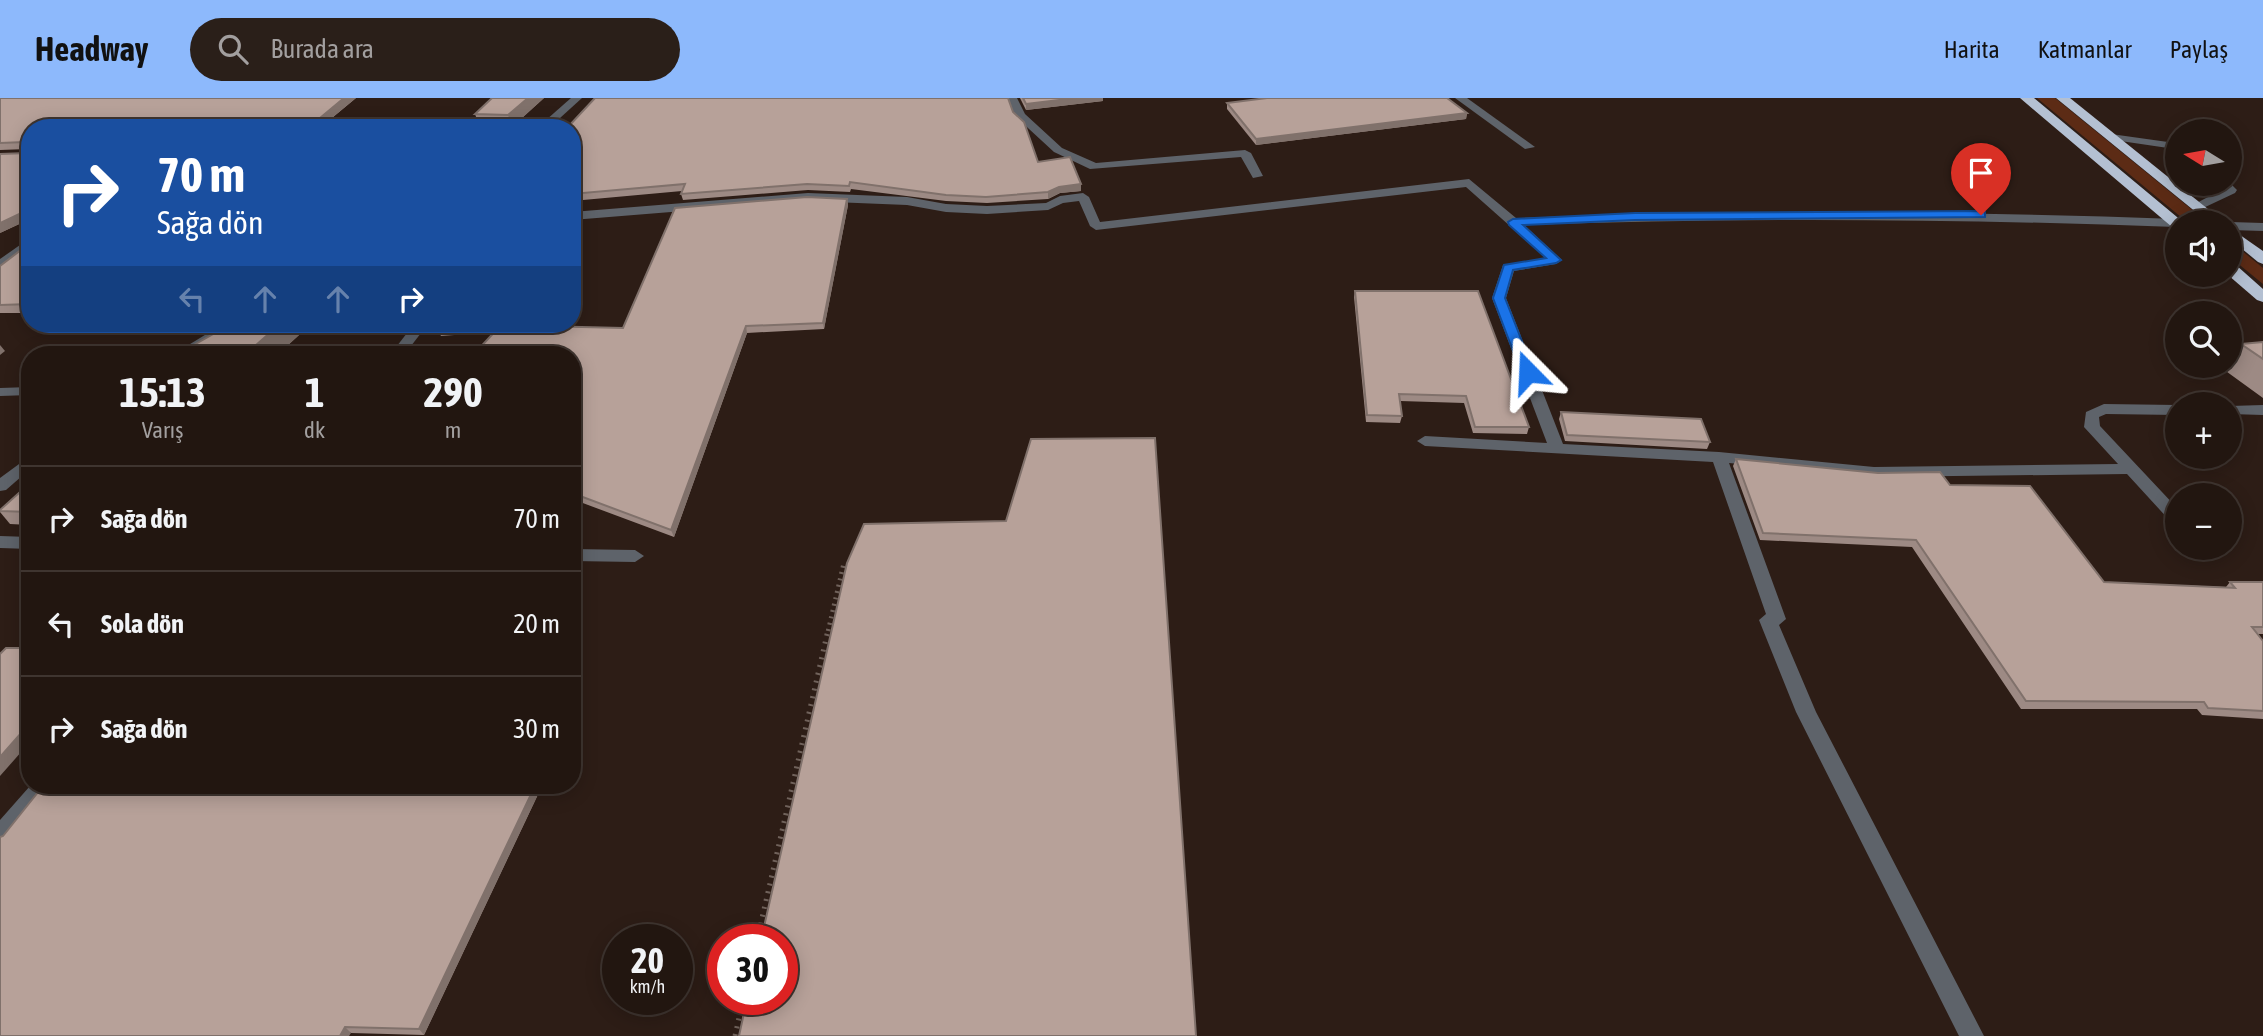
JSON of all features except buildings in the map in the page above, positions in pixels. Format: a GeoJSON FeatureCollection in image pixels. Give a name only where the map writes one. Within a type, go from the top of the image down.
{"type":"FeatureCollection","features":[{"type":"Feature","properties":{"kind":"highway"},"geometry":{"type":"LineString","coordinates":[[2026,98],[2165,215]]}},
{"type":"Feature","properties":{"kind":"highway"},"geometry":{"type":"LineString","coordinates":[[2062,98],[2202,210]]}},
{"type":"Feature","properties":{"kind":"highway"},"geometry":{"type":"LineString","coordinates":[[2242,242],[2263,259]]}},
{"type":"Feature","properties":{"kind":"highway"},"geometry":{"type":"LineString","coordinates":[[2242,278],[2263,296]]}},
{"type":"Feature","properties":{"kind":"street"},"geometry":{"type":"LineString","coordinates":[[552,119],[577,98]]}},
{"type":"Feature","properties":{"kind":"street"},"geometry":{"type":"LineString","coordinates":[[1013,98],[1020,114],[1058,150],[1094,167],[1245,153],[1257,176]]}},
{"type":"Feature","properties":{"kind":"street"},"geometry":{"type":"LineString","coordinates":[[1460,98],[1529,147]]}},
{"type":"Feature","properties":{"kind":"street"},"geometry":{"type":"LineString","coordinates":[[2111,137],[2165,144]]}},
{"type":"Feature","properties":{"kind":"street"},"geometry":{"type":"LineString","coordinates":[[581,215],[808,197],[907,201],[946,208],[987,210],[1048,206],[1060,200],[1083,197],[1096,226],[1469,183],[1556,260],[1508,268],[1499,298],[1556,446]]}},
{"type":"Feature","properties":{"kind":"street"},"geometry":{"type":"LineString","coordinates":[[2197,206],[2218,196]]}},
{"type":"Feature","properties":{"kind":"street"},"geometry":{"type":"LineString","coordinates":[[1513,222],[1635,216],[1981,215],[2165,223]]}},
{"type":"Feature","properties":{"kind":"street"},"geometry":{"type":"LineString","coordinates":[[2242,226],[2263,227]]}},
{"type":"Feature","properties":{"kind":"street"},"geometry":{"type":"LineString","coordinates":[[0,265],[21,249]]}},
{"type":"Feature","properties":{"kind":"street"},"geometry":{"type":"LineString","coordinates":[[195,346],[217,333]]}},
{"type":"Feature","properties":{"kind":"street"},"geometry":{"type":"LineString","coordinates":[[0,392],[21,391]]}},
{"type":"Feature","properties":{"kind":"street"},"geometry":{"type":"LineString","coordinates":[[2165,410],[2105,409],[2091,415],[2092,427],[2165,505]]}},
{"type":"Feature","properties":{"kind":"street"},"geometry":{"type":"LineString","coordinates":[[2242,410],[2263,410]]}},
{"type":"Feature","properties":{"kind":"street"},"geometry":{"type":"LineString","coordinates":[[1425,441],[1556,446],[1720,457],[1874,472],[2131,469]]}},
{"type":"Feature","properties":{"kind":"street"},"geometry":{"type":"LineString","coordinates":[[1720,457],[1777,619],[1768,620],[1806,712],[1972,1036]]}},
{"type":"Feature","properties":{"kind":"street"},"geometry":{"type":"LineString","coordinates":[[0,486],[21,468]]}},
{"type":"Feature","properties":{"kind":"street"},"geometry":{"type":"LineString","coordinates":[[0,542],[21,543]]}},
{"type":"Feature","properties":{"kind":"street"},"geometry":{"type":"LineString","coordinates":[[581,555],[635,556]]}},
{"type":"Feature","properties":{"kind":"street"},"geometry":{"type":"LineString","coordinates":[[0,835],[35,794]]}},
{"type":"Feature","properties":{"kind":"path"},"geometry":{"type":"LineString","coordinates":[[761,924],[844,562]]}},
{"type":"Feature","properties":{"kind":"path"},"geometry":{"type":"LineString","coordinates":[[735,1036],[740,1015]]}},
{"type":"Feature","properties":{"kind":"shaded area"},"geometry":{"type":"Polygon","coordinates":[[[2037,98],[2055,98],[2165,188],[2165,196],[2175,196],[2192,210],[2172,210],[2037,98]]]}},
{"type":"Feature","properties":{"kind":"shaded area"},"geometry":{"type":"Polygon","coordinates":[[[2242,251],[2263,268],[2263,284],[2242,267],[2242,251]]]}},
{"type":"Feature","properties":{"kind":"route"},"geometry":{"type":"LineString","coordinates":[[1528,372],[1499,298],[1508,268],[1556,260],[1513,222],[1635,216],[1981,215]]}}]}
